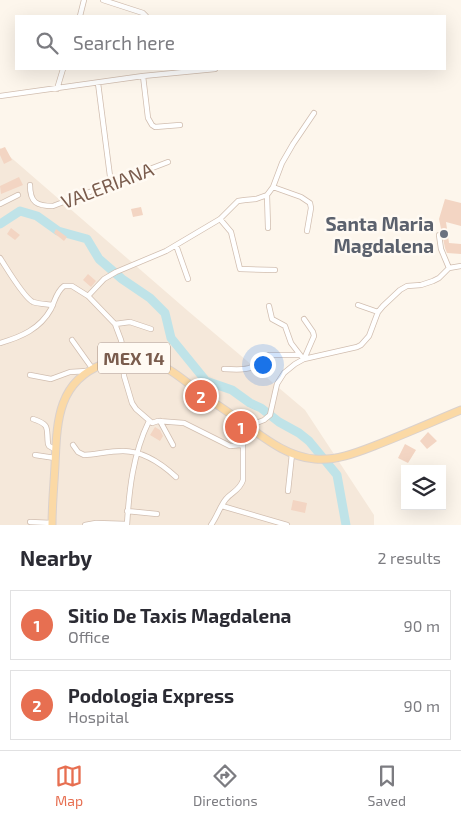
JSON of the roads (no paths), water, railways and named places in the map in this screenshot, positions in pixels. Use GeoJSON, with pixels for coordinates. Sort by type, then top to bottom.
{"type":"FeatureCollection","features":[{"type":"Feature","properties":{"kind":"main road","name":"MEX 14"},"geometry":{"type":"LineString","coordinates":[[52,524],[58,420],[64,400],[73,385],[89,370],[114,360],[141,358],[162,366],[181,377],[276,446],[292,454],[317,460],[349,455],[461,410]]}},
{"type":"Feature","properties":{"kind":"street"},"geometry":{"type":"LineString","coordinates":[[80,15],[84,0]]}},
{"type":"Feature","properties":{"kind":"street"},"geometry":{"type":"LineString","coordinates":[[103,0],[145,15]]}},
{"type":"Feature","properties":{"kind":"street"},"geometry":{"type":"LineString","coordinates":[[56,89],[63,70]]}},
{"type":"Feature","properties":{"kind":"street"},"geometry":{"type":"LineString","coordinates":[[153,70],[154,76]]}},
{"type":"Feature","properties":{"kind":"street"},"geometry":{"type":"LineString","coordinates":[[0,96],[143,76],[206,70]]}},
{"type":"Feature","properties":{"kind":"street"},"geometry":{"type":"LineString","coordinates":[[143,76],[148,118],[152,125],[155,127],[180,124]]}},
{"type":"Feature","properties":{"kind":"street"},"geometry":{"type":"LineString","coordinates":[[98,83],[111,184]]}},
{"type":"Feature","properties":{"kind":"street"},"geometry":{"type":"LineString","coordinates":[[88,296],[104,280],[116,272],[158,255],[176,245],[220,219],[238,202],[267,195],[273,188],[282,163],[314,113]]}},
{"type":"Feature","properties":{"kind":"street","name":"VALERIANA"},"geometry":{"type":"LineString","coordinates":[[30,185],[30,194],[34,202],[42,206],[53,206],[168,162]]}},
{"type":"Feature","properties":{"kind":"street"},"geometry":{"type":"LineString","coordinates":[[273,188],[301,197],[310,203],[311,208],[307,231]]}},
{"type":"Feature","properties":{"kind":"street"},"geometry":{"type":"LineString","coordinates":[[0,204],[18,195]]}},
{"type":"Feature","properties":{"kind":"street"},"geometry":{"type":"LineString","coordinates":[[267,195],[268,228]]}},
{"type":"Feature","properties":{"kind":"street"},"geometry":{"type":"LineString","coordinates":[[220,219],[231,232],[240,269],[275,270]]}},
{"type":"Feature","properties":{"kind":"street"},"geometry":{"type":"LineString","coordinates":[[439,235],[449,268]]}},
{"type":"Feature","properties":{"kind":"street"},"geometry":{"type":"LineString","coordinates":[[176,245],[188,279]]}},
{"type":"Feature","properties":{"kind":"street"},"geometry":{"type":"LineString","coordinates":[[0,258],[29,300],[53,305]]}},
{"type":"Feature","properties":{"kind":"street"},"geometry":{"type":"LineString","coordinates":[[224,369],[246,369],[269,355],[302,357],[358,347],[369,336],[378,312],[400,290],[407,286],[421,285],[433,281],[449,268],[461,266]]}},
{"type":"Feature","properties":{"kind":"street"},"geometry":{"type":"LineString","coordinates":[[0,343],[17,338],[33,329],[43,321],[53,305],[58,291],[64,286],[72,286],[88,296],[115,324],[121,340],[124,376],[132,403],[152,423]]}},
{"type":"Feature","properties":{"kind":"street"},"geometry":{"type":"LineString","coordinates":[[358,305],[378,312]]}},
{"type":"Feature","properties":{"kind":"street"},"geometry":{"type":"LineString","coordinates":[[269,306],[272,319],[285,326],[291,343],[302,357]]}},
{"type":"Feature","properties":{"kind":"street"},"geometry":{"type":"LineString","coordinates":[[85,525],[96,523],[127,524],[136,452],[149,422],[184,423],[230,446],[241,446],[252,424],[264,420],[270,415],[277,384],[284,373],[302,357],[314,336],[304,319]]}},
{"type":"Feature","properties":{"kind":"street"},"geometry":{"type":"LineString","coordinates":[[115,324],[130,322],[151,329]]}},
{"type":"Feature","properties":{"kind":"street"},"geometry":{"type":"LineString","coordinates":[[30,375],[51,380],[70,372],[89,370],[72,340]]}},
{"type":"Feature","properties":{"kind":"street"},"geometry":{"type":"LineString","coordinates":[[33,419],[43,422],[47,428],[48,444],[55,454]]}},
{"type":"Feature","properties":{"kind":"street"},"geometry":{"type":"LineString","coordinates":[[160,422],[173,445]]}},
{"type":"Feature","properties":{"kind":"street"},"geometry":{"type":"LineString","coordinates":[[211,525],[224,500],[242,485],[243,441]]}},
{"type":"Feature","properties":{"kind":"street"},"geometry":{"type":"LineString","coordinates":[[73,445],[78,452],[84,455],[124,451],[136,452],[163,466],[176,477]]}},
{"type":"Feature","properties":{"kind":"street"},"geometry":{"type":"LineString","coordinates":[[35,455],[55,454]]}},
{"type":"Feature","properties":{"kind":"street"},"geometry":{"type":"LineString","coordinates":[[288,491],[292,454]]}},
{"type":"Feature","properties":{"kind":"street"},"geometry":{"type":"LineString","coordinates":[[222,506],[287,525]]}},
{"type":"Feature","properties":{"kind":"street"},"geometry":{"type":"LineString","coordinates":[[128,511],[156,514]]}},
{"type":"Feature","properties":{"kind":"street"},"geometry":{"type":"LineString","coordinates":[[30,522],[52,524]]}},
{"type":"Feature","properties":{"kind":"waterway"},"geometry":{"type":"LineString","coordinates":[[0,224],[20,211],[37,216],[58,231],[87,239],[99,259],[122,279],[150,298],[165,313],[171,338],[206,381],[232,390],[309,441],[337,475],[346,525]]}},
{"type":"Feature","properties":{"kind":"place","name":"Santa Maria Magdalena"},"geometry":{"type":"Point","coordinates":[444,234]}},
{"type":"Feature","properties":{"kind":"place","name":"Podologia Express"},"geometry":{"type":"Point","coordinates":[201,396]}},
{"type":"Feature","properties":{"kind":"place","name":"Sitio De Taxis Magdalena"},"geometry":{"type":"Point","coordinates":[241,427]}}]}
